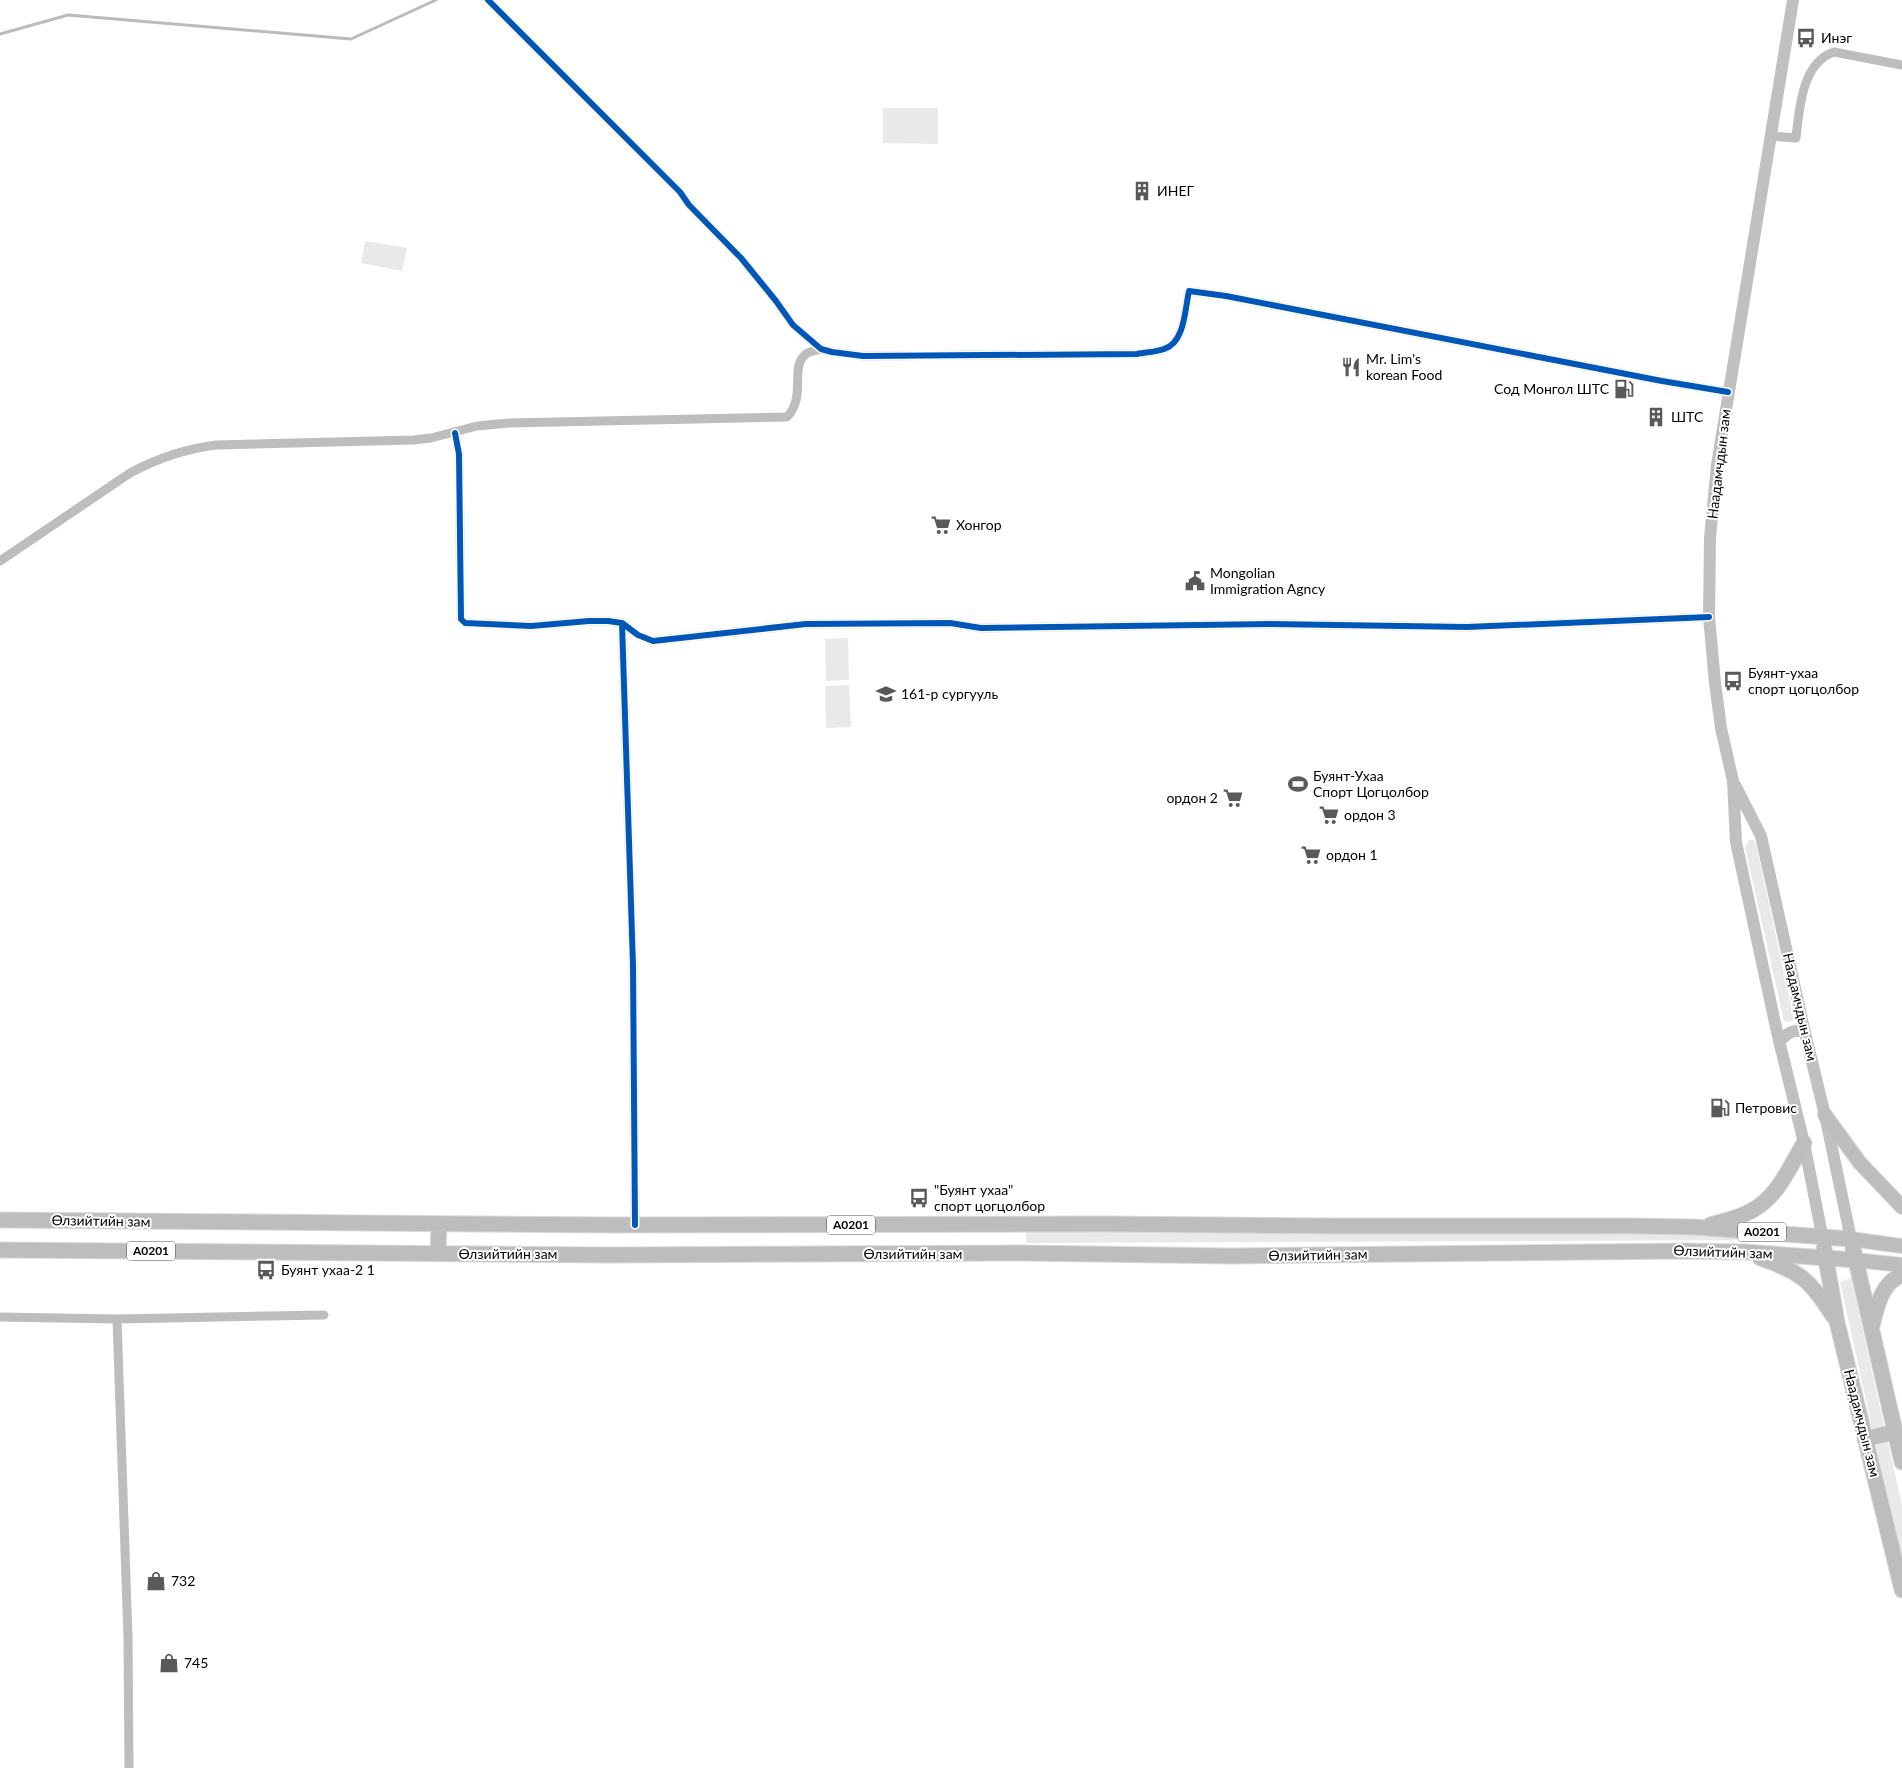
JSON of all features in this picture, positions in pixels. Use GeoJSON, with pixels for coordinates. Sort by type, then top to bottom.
{"type":"FeatureCollection","features":[{"type":"Feature","properties":{"kind":"highway"},"geometry":{"type":"LineString","coordinates":[[1701,1228],[1750,1212],[1767,1200],[1782,1182],[1804,1143]]}},
{"type":"Feature","properties":{"kind":"highway","name":"Өлзийтийн зам"},"geometry":{"type":"LineString","coordinates":[[0,1220],[635,1225],[1631,1226],[1822,1235],[1851,1239]]}},
{"type":"Feature","properties":{"kind":"highway"},"geometry":{"type":"LineString","coordinates":[[438,1254],[439,1224]]}},
{"type":"Feature","properties":{"kind":"highway","name":"Наадамчдын зам"},"geometry":{"type":"LineString","coordinates":[[1822,1235],[1836,1322],[1902,1590]]}},
{"type":"Feature","properties":{"kind":"highway"},"geometry":{"type":"LineString","coordinates":[[1851,1239],[1902,1462]]}},
{"type":"Feature","properties":{"kind":"highway","name":"Өлзийтийн зам"},"geometry":{"type":"LineString","coordinates":[[0,1250],[438,1254],[1021,1253],[1232,1256],[1633,1251],[1744,1252],[1825,1256],[1855,1260]]}},
{"type":"Feature","properties":{"kind":"highway"},"geometry":{"type":"LineString","coordinates":[[1744,1252],[1787,1267],[1803,1277],[1818,1293],[1836,1322]]}},
{"type":"Feature","properties":{"kind":"highway"},"geometry":{"type":"LineString","coordinates":[[1871,1330],[1879,1299],[1887,1286],[1902,1275]]}},
{"type":"Feature","properties":{"kind":"highway"},"geometry":{"type":"LineString","coordinates":[[1865,1439],[1895,1432]]}},
{"type":"Feature","properties":{"kind":"main road","name":"Наадамчдын зам"},"geometry":{"type":"LineString","coordinates":[[1793,0],[1717,465],[1710,538],[1709,616],[1721,728],[1733,781],[1736,842],[1779,1042],[1804,1143],[1822,1235]]}},
{"type":"Feature","properties":{"kind":"main road","name":"Наадамчдын зам"},"geometry":{"type":"LineString","coordinates":[[1733,781],[1761,836],[1825,1115],[1851,1239]]}},
{"type":"Feature","properties":{"kind":"main road"},"geometry":{"type":"LineString","coordinates":[[1775,1023],[1782,1026],[1790,1025],[1802,1018]]}},
{"type":"Feature","properties":{"kind":"main road"},"geometry":{"type":"LineString","coordinates":[[1779,1042],[1792,1031],[1799,1030],[1805,1033]]}},
{"type":"Feature","properties":{"kind":"main road"},"geometry":{"type":"LineString","coordinates":[[1825,1115],[1860,1163],[1902,1207]]}},
{"type":"Feature","properties":{"kind":"main road"},"geometry":{"type":"LineString","coordinates":[[1851,1239],[1902,1246]]}},
{"type":"Feature","properties":{"kind":"main road"},"geometry":{"type":"LineString","coordinates":[[1855,1260],[1902,1265]]}},
{"type":"Feature","properties":{"kind":"street"},"geometry":{"type":"LineString","coordinates":[[488,0],[680,192],[689,205],[741,258],[793,325],[821,348],[832,352],[863,356],[1146,352],[1165,349],[1176,342],[1188,290],[1728,392]]}},
{"type":"Feature","properties":{"kind":"street"},"geometry":{"type":"LineString","coordinates":[[1770,136],[1796,138],[1800,102],[1813,67],[1826,54],[1834,52],[1902,65]]}},
{"type":"Feature","properties":{"kind":"street"},"geometry":{"type":"LineString","coordinates":[[0,561],[130,473],[152,461],[173,453],[216,445],[413,440],[454,433],[477,426],[509,423],[787,417],[794,410],[798,398],[798,368],[806,354],[821,348]]}},
{"type":"Feature","properties":{"kind":"street"},"geometry":{"type":"LineString","coordinates":[[454,433],[459,454],[461,619],[465,623],[531,626],[589,621],[622,623],[638,635],[653,641],[806,624],[950,623],[981,628],[1271,624],[1468,627],[1709,616]]}},
{"type":"Feature","properties":{"kind":"street"},"geometry":{"type":"LineString","coordinates":[[622,623],[633,966],[635,1225]]}},
{"type":"Feature","properties":{"kind":"street"},"geometry":{"type":"LineString","coordinates":[[0,1317],[118,1320],[324,1315]]}},
{"type":"Feature","properties":{"kind":"street"},"geometry":{"type":"LineString","coordinates":[[118,1320],[128,1630],[129,1768]]}},
{"type":"Feature","properties":{"kind":"shaded area"},"geometry":{"type":"Polygon","coordinates":[[[883,108],[938,108],[938,144],[883,143],[883,108]]]}},
{"type":"Feature","properties":{"kind":"shaded area"},"geometry":{"type":"Polygon","coordinates":[[[365,241],[407,248],[402,271],[361,263],[365,241]]]}},
{"type":"Feature","properties":{"kind":"shaded area"},"geometry":{"type":"Polygon","coordinates":[[[848,638],[849,680],[826,681],[825,639],[848,638]]]}},
{"type":"Feature","properties":{"kind":"shaded area"},"geometry":{"type":"Polygon","coordinates":[[[849,685],[851,727],[826,728],[825,686],[849,685]]]}},
{"type":"Feature","properties":{"kind":"shaded area"},"geometry":{"type":"Polygon","coordinates":[[[1749,840],[1754,840],[1756,844],[1794,1019],[1790,1022],[1784,1021],[1745,848],[1749,840]]]}},
{"type":"Feature","properties":{"kind":"shaded area"},"geometry":{"type":"Polygon","coordinates":[[[1026,1231],[1730,1235],[1766,1240],[1026,1243],[1026,1231]]]}},
{"type":"Feature","properties":{"kind":"shaded area"},"geometry":{"type":"Polygon","coordinates":[[[1851,1278],[1885,1430],[1873,1432],[1840,1282],[1851,1278]]]}},
{"type":"Feature","properties":{"kind":"shaded area"},"geometry":{"type":"Polygon","coordinates":[[[1880,1443],[1888,1443],[1902,1505],[1902,1558],[1876,1447],[1880,1443]]]}},
{"type":"Feature","properties":{"kind":"waterway"},"geometry":{"type":"LineString","coordinates":[[0,34],[68,15],[351,39],[436,0]]}},
{"type":"Feature","properties":{"kind":"cycle path"},"geometry":{"type":"LineString","coordinates":[[488,0],[680,192],[689,205],[741,258],[793,325],[821,349],[863,356],[1137,354],[1164,349],[1176,340],[1183,324],[1189,291],[1226,296],[1662,381],[1728,392]]}},
{"type":"Feature","properties":{"kind":"cycle path"},"geometry":{"type":"LineString","coordinates":[[455,433],[459,454],[461,619],[465,623],[531,626],[608,621],[622,623],[638,635],[653,641],[806,624],[950,623],[981,628],[1271,624],[1467,627],[1709,617]]}},
{"type":"Feature","properties":{"kind":"cycle path"},"geometry":{"type":"LineString","coordinates":[[622,623],[633,966],[635,1225]]}},
{"type":"Feature","properties":{"kind":"place","name":"Инэг"},"geometry":{"type":"Point","coordinates":[1806,38]}},
{"type":"Feature","properties":{"kind":"place","name":"ИНЕГ"},"geometry":{"type":"Point","coordinates":[1142,191]}},
{"type":"Feature","properties":{"kind":"place","name":"Mr. Lim's korean Food"},"geometry":{"type":"Point","coordinates":[1351,367]}},
{"type":"Feature","properties":{"kind":"place","name":"Сод Монгол ШТС"},"geometry":{"type":"Point","coordinates":[1624,389]}},
{"type":"Feature","properties":{"kind":"place","name":"ШТС"},"geometry":{"type":"Point","coordinates":[1656,417]}},
{"type":"Feature","properties":{"kind":"place","name":"Хонгор"},"geometry":{"type":"Point","coordinates":[941,525]}},
{"type":"Feature","properties":{"kind":"place","name":"Mongolian Immigration Agncy"},"geometry":{"type":"Point","coordinates":[1195,581]}},
{"type":"Feature","properties":{"kind":"place","name":"Буянт-ухаа спорт цогцолбор"},"geometry":{"type":"Point","coordinates":[1733,681]}},
{"type":"Feature","properties":{"kind":"place","name":"161-р сургууль"},"geometry":{"type":"Point","coordinates":[886,694]}},
{"type":"Feature","properties":{"kind":"place","name":"Буянт-Ухаа Спорт Цогцолбор"},"geometry":{"type":"Point","coordinates":[1298,784]}},
{"type":"Feature","properties":{"kind":"place","name":"ордон 2"},"geometry":{"type":"Point","coordinates":[1233,798]}},
{"type":"Feature","properties":{"kind":"place","name":"ордон 3"},"geometry":{"type":"Point","coordinates":[1329,815]}},
{"type":"Feature","properties":{"kind":"place","name":"ордон 1"},"geometry":{"type":"Point","coordinates":[1311,855]}},
{"type":"Feature","properties":{"kind":"place","name":"Петровис"},"geometry":{"type":"Point","coordinates":[1720,1108]}},
{"type":"Feature","properties":{"kind":"place","name":"\"Буянт ухаа\" спорт цогцолбор"},"geometry":{"type":"Point","coordinates":[919,1198]}},
{"type":"Feature","properties":{"kind":"place","name":"Буянт ухаа-2 1"},"geometry":{"type":"Point","coordinates":[266,1270]}},
{"type":"Feature","properties":{"kind":"place","name":"732"},"geometry":{"type":"Point","coordinates":[156,1581]}},
{"type":"Feature","properties":{"kind":"place","name":"745"},"geometry":{"type":"Point","coordinates":[169,1663]}}]}
